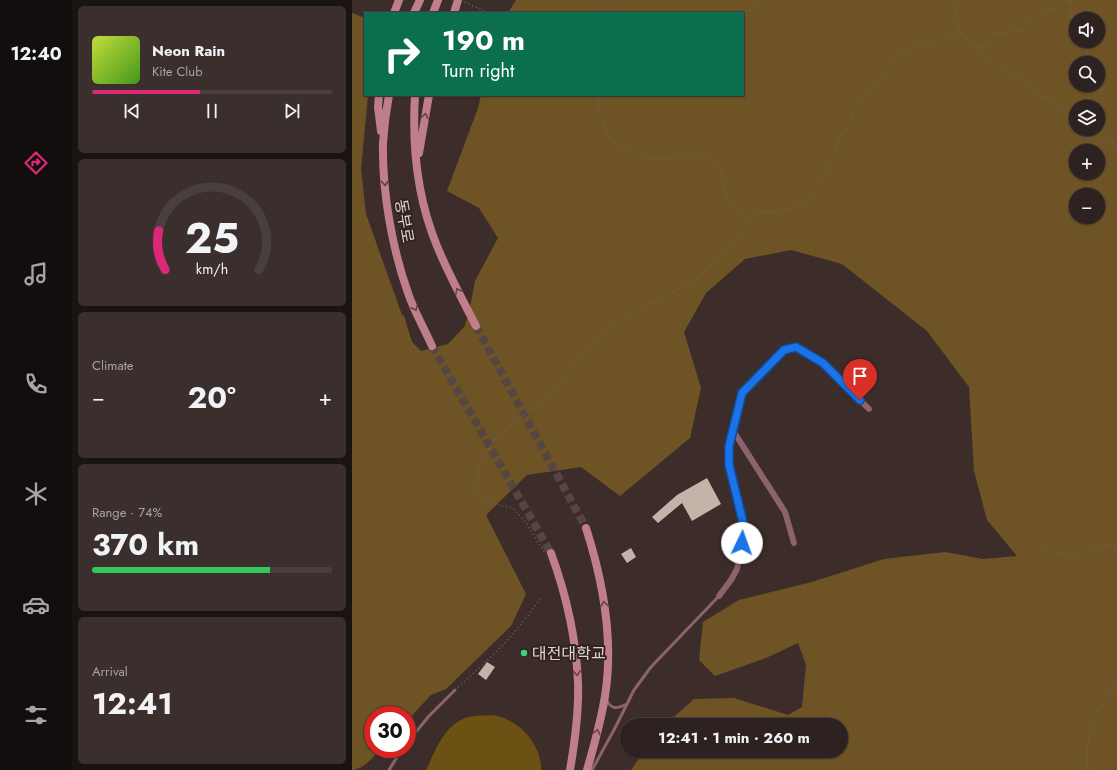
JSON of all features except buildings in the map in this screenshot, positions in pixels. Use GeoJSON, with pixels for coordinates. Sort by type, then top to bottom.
{"type":"FeatureCollection","features":[{"type":"Feature","properties":{"kind":"main road"},"geometry":{"type":"LineString","coordinates":[[394,12],[399,0]]}},
{"type":"Feature","properties":{"kind":"main road"},"geometry":{"type":"LineString","coordinates":[[414,12],[420,0]]}},
{"type":"Feature","properties":{"kind":"main road"},"geometry":{"type":"LineString","coordinates":[[433,12],[438,0]]}},
{"type":"Feature","properties":{"kind":"main road"},"geometry":{"type":"LineString","coordinates":[[455,12],[462,1]]}},
{"type":"Feature","properties":{"kind":"main road"},"geometry":{"type":"LineString","coordinates":[[379,96],[378,107],[383,144]]}},
{"type":"Feature","properties":{"kind":"main road","name":"동부로"},"geometry":{"type":"LineString","coordinates":[[389,96],[383,144],[385,186],[390,224],[408,294],[432,346]]}},
{"type":"Feature","properties":{"kind":"main road","name":"동부로"},"geometry":{"type":"LineString","coordinates":[[415,96],[413,125],[416,166],[424,206],[436,244],[476,326]]}},
{"type":"Feature","properties":{"kind":"main road"},"geometry":{"type":"LineString","coordinates":[[416,166],[430,96]]}},
{"type":"Feature","properties":{"kind":"main road"},"geometry":{"type":"LineString","coordinates":[[586,528],[594,554],[608,628],[608,666],[605,696],[587,770]]}},
{"type":"Feature","properties":{"kind":"main road"},"geometry":{"type":"LineString","coordinates":[[548,554],[560,577],[571,621],[578,682],[576,736],[570,770]]}},
{"type":"Feature","properties":{"kind":"street"},"geometry":{"type":"LineString","coordinates":[[719,596],[737,569],[745,530],[729,465],[729,446],[732,429],[742,393],[784,350],[796,347],[823,363],[869,409]]}},
{"type":"Feature","properties":{"kind":"street"},"geometry":{"type":"LineString","coordinates":[[732,429],[785,512],[794,543]]}},
{"type":"Feature","properties":{"kind":"lane"},"geometry":{"type":"LineString","coordinates":[[592,770],[634,690],[651,667],[719,596]]}},
{"type":"Feature","properties":{"kind":"lane"},"geometry":{"type":"LineString","coordinates":[[416,731],[428,716],[455,690]]}},
{"type":"Feature","properties":{"kind":"lane"},"geometry":{"type":"LineString","coordinates":[[605,696],[608,704],[613,708],[618,709],[627,704]]}},
{"type":"Feature","properties":{"kind":"lane"},"geometry":{"type":"LineString","coordinates":[[389,770],[396,758]]}},
{"type":"Feature","properties":{"kind":"path"},"geometry":{"type":"LineString","coordinates":[[606,12],[609,0]]}},
{"type":"Feature","properties":{"kind":"path"},"geometry":{"type":"LineString","coordinates":[[744,12],[745,11],[750,11],[761,0]]}},
{"type":"Feature","properties":{"kind":"path"},"geometry":{"type":"LineString","coordinates":[[949,0],[954,6],[959,29],[962,34],[1005,71],[1022,79],[1031,91],[1039,97],[1049,99],[1068,116],[1073,123],[1075,132],[1079,137],[1103,139],[1115,143]]}},
{"type":"Feature","properties":{"kind":"path"},"geometry":{"type":"LineString","coordinates":[[979,49],[991,40],[994,32],[1003,34],[1010,28],[1020,32],[1024,31],[1034,16],[1041,10],[1055,10],[1064,6],[1070,0]]}},
{"type":"Feature","properties":{"kind":"path"},"geometry":{"type":"LineString","coordinates":[[1070,0],[1071,12]]}},
{"type":"Feature","properties":{"kind":"path"},"geometry":{"type":"LineString","coordinates":[[462,1],[486,12]]}},
{"type":"Feature","properties":{"kind":"path"},"geometry":{"type":"LineString","coordinates":[[548,554],[514,508],[501,506],[485,500],[477,490],[479,464],[496,438],[544,399],[604,330],[701,276],[731,247],[748,220],[755,212],[781,213],[802,202],[815,189],[840,138],[876,81],[902,54],[929,43],[962,34]]}},
{"type":"Feature","properties":{"kind":"path"},"geometry":{"type":"LineString","coordinates":[[1102,92],[1104,132],[1117,146]]}},
{"type":"Feature","properties":{"kind":"path"},"geometry":{"type":"LineString","coordinates":[[598,96],[599,114],[609,137],[624,148],[657,160],[710,155],[719,164],[729,205],[748,220]]}},
{"type":"Feature","properties":{"kind":"path"},"geometry":{"type":"LineString","coordinates":[[1044,545],[1050,551],[1070,556],[1108,544],[1117,549]]}},
{"type":"Feature","properties":{"kind":"path"},"geometry":{"type":"LineString","coordinates":[[455,690],[514,633],[530,614],[542,596]]}},
{"type":"Feature","properties":{"kind":"path"},"geometry":{"type":"LineString","coordinates":[[1088,770],[1086,762],[1089,733],[1099,710],[1111,689],[1117,683]]}},
{"type":"Feature","properties":{"kind":"shaded area"},"geometry":{"type":"Polygon","coordinates":[[[516,0],[1117,0],[1117,770],[631,770],[639,758],[848,758],[848,718],[673,718],[694,699],[734,698],[788,715],[802,707],[806,665],[798,643],[766,658],[715,676],[699,660],[703,622],[739,600],[812,582],[884,559],[945,552],[983,559],[1017,556],[987,520],[974,471],[969,387],[927,331],[842,264],[791,250],[745,259],[706,293],[684,332],[701,388],[690,438],[620,496],[581,467],[527,475],[486,515],[526,594],[511,626],[446,689],[431,695],[416,711],[416,706],[364,706],[364,758],[372,758],[364,765],[352,770],[352,13],[364,18],[364,96],[368,96],[361,169],[366,214],[402,315],[404,316],[412,342],[421,351],[448,344],[465,326],[475,281],[498,238],[479,208],[447,191],[478,108],[481,96],[744,96],[744,12],[509,12],[516,0]]]}},
{"type":"Feature","properties":{"kind":"shaded area"},"geometry":{"type":"Polygon","coordinates":[[[493,715],[504,718],[515,724],[527,734],[532,740],[539,755],[541,770],[426,770],[441,740],[457,722],[468,717],[493,715]]]}},
{"type":"Feature","properties":{"kind":"tunnel"},"geometry":{"type":"LineString","coordinates":[[476,326],[586,528]]}},
{"type":"Feature","properties":{"kind":"tunnel"},"geometry":{"type":"LineString","coordinates":[[432,346],[551,553]]}},
{"type":"Feature","properties":{"kind":"place","name":"대전대학교"},"geometry":{"type":"Point","coordinates":[524,653]}},
{"type":"Feature","properties":{"kind":"route"},"geometry":{"type":"LineString","coordinates":[[742,543],[745,530],[729,465],[729,446],[732,429],[742,393],[784,350],[796,347],[807,352],[823,363],[860,400]]}}]}
